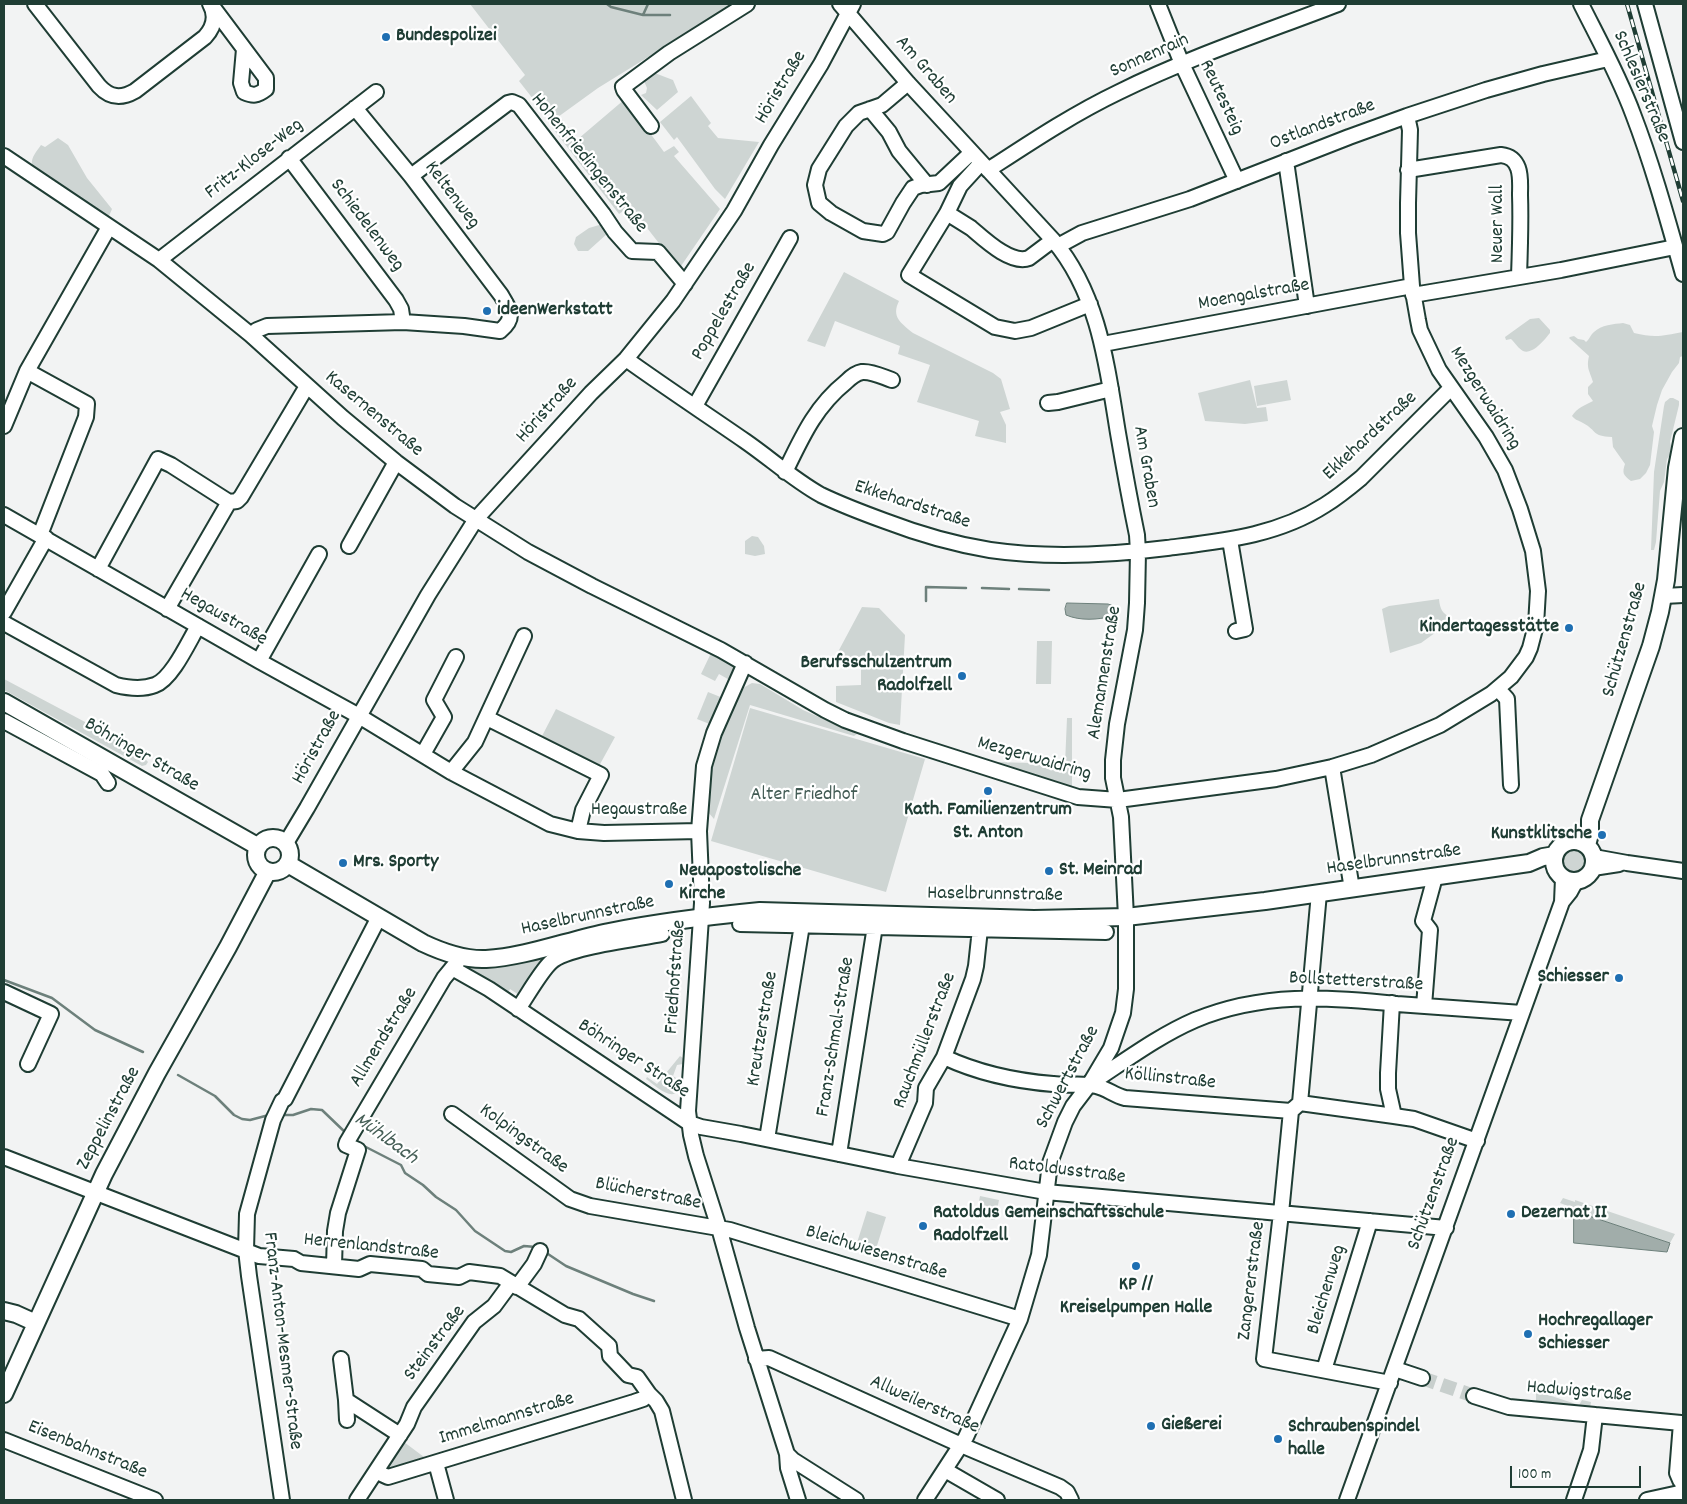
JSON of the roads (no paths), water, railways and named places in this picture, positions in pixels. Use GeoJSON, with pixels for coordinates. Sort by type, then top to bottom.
{"type":"FeatureCollection","features":[{"type":"Feature","properties":{"kind":"main road","name":"Schützenstraße"},"geometry":{"type":"LineString","coordinates":[[1588,853],[1590,820],[1651,646],[1664,596],[1675,490],[1683,437]]}},
{"type":"Feature","properties":{"kind":"main road","name":"Böhringer Straße"},"geometry":{"type":"LineString","coordinates":[[4,702],[257,846]]}},
{"type":"Feature","properties":{"kind":"main road"},"geometry":{"type":"LineString","coordinates":[[276,838],[286,843],[290,853],[288,864],[279,871],[268,871],[259,866],[256,852],[257,846],[265,839],[276,838]]}},
{"type":"Feature","properties":{"kind":"main road"},"geometry":{"type":"LineString","coordinates":[[1565,843],[1588,853],[1588,876],[1562,870],[1557,850],[1565,843]]}},
{"type":"Feature","properties":{"kind":"main road","name":"Haselbrunnstraße"},"geometry":{"type":"LineString","coordinates":[[456,962],[512,955],[608,932],[702,917],[760,911],[1034,919],[1126,917],[1318,894],[1529,863],[1562,870]]}},
{"type":"Feature","properties":{"kind":"main road","name":"Böhringer Straße"},"geometry":{"type":"LineString","coordinates":[[288,864],[456,962]]}},
{"type":"Feature","properties":{"kind":"main road","name":"Zeppelinstraße"},"geometry":{"type":"LineString","coordinates":[[4,1394],[95,1193],[127,1129],[233,939],[268,871]]}},
{"type":"Feature","properties":{"kind":"main road"},"geometry":{"type":"LineString","coordinates":[[4,1311],[36,1323]]}},
{"type":"Feature","properties":{"kind":"street"},"geometry":{"type":"LineString","coordinates":[[35,4],[99,86],[109,96],[115,97],[127,96],[135,91],[205,38],[214,22],[211,5]]}},
{"type":"Feature","properties":{"kind":"street"},"geometry":{"type":"LineString","coordinates":[[651,126],[623,87],[669,54],[747,4]]}},
{"type":"Feature","properties":{"kind":"street","name":"Reutesteig"},"geometry":{"type":"LineString","coordinates":[[1158,4],[1182,64],[1237,181]]}},
{"type":"Feature","properties":{"kind":"street","name":"Sonnenrain"},"geometry":{"type":"LineString","coordinates":[[985,167],[1082,111],[1125,89],[1182,64],[1338,4]]}},
{"type":"Feature","properties":{"kind":"street","name":"Schlesierstraße"},"geometry":{"type":"LineString","coordinates":[[1581,4],[1633,112],[1651,165],[1683,274]]}},
{"type":"Feature","properties":{"kind":"street"},"geometry":{"type":"LineString","coordinates":[[1645,4],[1683,142]]}},
{"type":"Feature","properties":{"kind":"street"},"geometry":{"type":"LineString","coordinates":[[211,5],[244,49]]}},
{"type":"Feature","properties":{"kind":"street","name":"Am Graben"},"geometry":{"type":"LineString","coordinates":[[847,7],[908,83],[1055,243],[1072,268],[1090,304],[1103,344],[1137,535],[1138,552]]}},
{"type":"Feature","properties":{"kind":"street","name":"Höristraße"},"geometry":{"type":"LineString","coordinates":[[286,843],[428,595],[476,519],[586,399],[626,359],[685,284],[734,211],[771,145],[821,64],[847,7]]}},
{"type":"Feature","properties":{"kind":"street","name":"Ostlandstraße"},"geometry":{"type":"LineString","coordinates":[[1055,243],[1190,199],[1406,116],[1495,87],[1608,58]]}},
{"type":"Feature","properties":{"kind":"street"},"geometry":{"type":"LineString","coordinates":[[908,83],[882,105],[859,113],[846,126],[818,169],[815,184],[819,203],[831,213],[856,228],[870,233],[883,234],[887,232],[913,188],[939,183],[971,153]]}},
{"type":"Feature","properties":{"kind":"street","name":"Fritz-Klose-Weg"},"geometry":{"type":"LineString","coordinates":[[158,260],[376,92]]}},
{"type":"Feature","properties":{"kind":"street","name":"Hohenfriedingenstraße"},"geometry":{"type":"LineString","coordinates":[[411,176],[508,103],[515,103],[519,105],[615,232],[632,251],[658,252],[685,284]]}},
{"type":"Feature","properties":{"kind":"street","name":"Keltenweg"},"geometry":{"type":"LineString","coordinates":[[355,108],[411,176],[501,295],[510,311],[510,317],[506,326],[500,331],[464,326],[403,322]]}},
{"type":"Feature","properties":{"kind":"street"},"geometry":{"type":"LineString","coordinates":[[870,109],[889,132],[899,151],[927,184]]}},
{"type":"Feature","properties":{"kind":"street","name":"Mezgerwaidring"},"geometry":{"type":"LineString","coordinates":[[745,663],[825,710],[865,728],[1078,797],[1118,800],[1276,780],[1332,767],[1372,755],[1421,734],[1460,714],[1498,689],[1511,677],[1526,657],[1534,637],[1538,600],[1535,562],[1520,509],[1505,470],[1486,437],[1439,370],[1420,330],[1413,290],[1408,232],[1410,130],[1406,116]]}},
{"type":"Feature","properties":{"kind":"street","name":"Neuer Wall"},"geometry":{"type":"LineString","coordinates":[[1408,170],[1501,155],[1508,156],[1513,160],[1518,167],[1520,177],[1519,276]]}},
{"type":"Feature","properties":{"kind":"street","name":"Kasernenstraße"},"geometry":{"type":"LineString","coordinates":[[4,156],[158,260],[251,335],[396,462],[476,519],[557,568],[745,663]]}},
{"type":"Feature","properties":{"kind":"street","name":"Schiedelenweg"},"geometry":{"type":"LineString","coordinates":[[289,158],[396,300],[402,309],[403,322]]}},
{"type":"Feature","properties":{"kind":"street"},"geometry":{"type":"LineString","coordinates":[[1286,161],[1307,306]]}},
{"type":"Feature","properties":{"kind":"street"},"geometry":{"type":"LineString","coordinates":[[985,167],[960,186],[947,214],[909,275],[989,325],[1009,331],[1031,328],[1090,304]]}},
{"type":"Feature","properties":{"kind":"street"},"geometry":{"type":"LineString","coordinates":[[947,214],[970,228],[987,243],[1017,259],[1025,260],[1055,243]]}},
{"type":"Feature","properties":{"kind":"street"},"geometry":{"type":"LineString","coordinates":[[4,426],[27,371],[109,227]]}},
{"type":"Feature","properties":{"kind":"street","name":"Poppelestraße"},"geometry":{"type":"LineString","coordinates":[[695,406],[790,238]]}},
{"type":"Feature","properties":{"kind":"street","name":"Neuer Wall"},"geometry":{"type":"LineString","coordinates":[[1413,290],[1519,276],[1675,247]]}},
{"type":"Feature","properties":{"kind":"street","name":"Moengalstraße"},"geometry":{"type":"LineString","coordinates":[[1103,344],[1307,306],[1413,290]]}},
{"type":"Feature","properties":{"kind":"street"},"geometry":{"type":"LineString","coordinates":[[251,335],[267,326],[403,322]]}},
{"type":"Feature","properties":{"kind":"street","name":"Ekkehardstraße"},"geometry":{"type":"LineString","coordinates":[[626,359],[695,406],[785,472],[820,494],[848,508],[939,539],[990,550],[1012,552],[1105,554],[1138,552],[1262,534],[1298,520],[1324,506],[1360,478],[1451,388]]}},
{"type":"Feature","properties":{"kind":"street"},"geometry":{"type":"LineString","coordinates":[[4,612],[43,537],[86,417],[87,404],[27,371]]}},
{"type":"Feature","properties":{"kind":"street"},"geometry":{"type":"LineString","coordinates":[[785,472],[812,418],[820,406],[838,388],[859,372],[871,372],[892,380]]}},
{"type":"Feature","properties":{"kind":"street"},"geometry":{"type":"LineString","coordinates":[[98,569],[158,459],[171,465],[229,502],[237,501],[307,386]]}},
{"type":"Feature","properties":{"kind":"street"},"geometry":{"type":"LineString","coordinates":[[1048,403],[1111,389]]}},
{"type":"Feature","properties":{"kind":"street"},"geometry":{"type":"LineString","coordinates":[[349,546],[396,462]]}},
{"type":"Feature","properties":{"kind":"street"},"geometry":{"type":"LineString","coordinates":[[167,609],[229,502]]}},
{"type":"Feature","properties":{"kind":"street","name":"Hegaustraße"},"geometry":{"type":"LineString","coordinates":[[4,515],[359,716],[451,772],[550,824],[578,831],[604,833],[699,831]]}},
{"type":"Feature","properties":{"kind":"street"},"geometry":{"type":"LineString","coordinates":[[1230,540],[1245,629],[1236,631]]}},
{"type":"Feature","properties":{"kind":"street","name":"Alemannenstraße"},"geometry":{"type":"LineString","coordinates":[[1126,917],[1121,817],[1113,778],[1114,746],[1135,630],[1138,552]]}},
{"type":"Feature","properties":{"kind":"street"},"geometry":{"type":"LineString","coordinates":[[259,661],[319,554]]}},
{"type":"Feature","properties":{"kind":"street"},"geometry":{"type":"LineString","coordinates":[[1664,596],[1683,595]]}},
{"type":"Feature","properties":{"kind":"street"},"geometry":{"type":"LineString","coordinates":[[4,623],[116,685],[130,688],[156,685],[163,679],[179,660],[198,626]]}},
{"type":"Feature","properties":{"kind":"street"},"geometry":{"type":"LineString","coordinates":[[451,772],[475,742],[524,636]]}},
{"type":"Feature","properties":{"kind":"street"},"geometry":{"type":"LineString","coordinates":[[423,754],[444,717],[434,700],[456,656]]}},
{"type":"Feature","properties":{"kind":"street","name":"Friedhofstraße"},"geometry":{"type":"LineString","coordinates":[[689,1123],[689,1088],[702,917],[699,831],[704,766],[709,748],[745,663]]}},
{"type":"Feature","properties":{"kind":"street"},"geometry":{"type":"LineString","coordinates":[[1498,689],[1507,699],[1511,784]]}},
{"type":"Feature","properties":{"kind":"street","name":"Hegaustraße"},"geometry":{"type":"LineString","coordinates":[[486,718],[601,775],[583,810],[578,831]]}},
{"type":"Feature","properties":{"kind":"street","name":"Böhringer Straße"},"geometry":{"type":"LineString","coordinates":[[4,721],[102,774],[108,783]]}},
{"type":"Feature","properties":{"kind":"street"},"geometry":{"type":"LineString","coordinates":[[1332,767],[1352,889]]}},
{"type":"Feature","properties":{"kind":"street"},"geometry":{"type":"LineString","coordinates":[[1588,853],[1627,863],[1683,871]]}},
{"type":"Feature","properties":{"kind":"street","name":"Schützenstraße"},"geometry":{"type":"LineString","coordinates":[[1347,1500],[1562,902],[1562,870]]}},
{"type":"Feature","properties":{"kind":"street"},"geometry":{"type":"LineString","coordinates":[[1424,1006],[1430,930],[1423,921],[1435,877]]}},
{"type":"Feature","properties":{"kind":"street","name":"Zangererstraße"},"geometry":{"type":"LineString","coordinates":[[1318,894],[1310,997],[1264,1359],[1390,1382]]}},
{"type":"Feature","properties":{"kind":"street","name":"Franz-Anton-Mesmer-Straße"},"geometry":{"type":"LineString","coordinates":[[282,1500],[249,1276],[246,1250],[247,1214],[273,1120],[379,917]]}},
{"type":"Feature","properties":{"kind":"street","name":"Schwertstraße"},"geometry":{"type":"LineString","coordinates":[[925,1500],[961,1445],[1020,1319],[1039,1255],[1050,1163],[1058,1138],[1073,1106],[1111,1048],[1123,1013],[1126,989],[1126,917]]}},
{"type":"Feature","properties":{"kind":"street","name":"Haselbrunnstraße"},"geometry":{"type":"LineString","coordinates":[[740,924],[1106,932]]}},
{"type":"Feature","properties":{"kind":"street","name":"Kreutzerstraße"},"geometry":{"type":"LineString","coordinates":[[767,1139],[802,925]]}},
{"type":"Feature","properties":{"kind":"street","name":"Franz-Schmal-Straße"},"geometry":{"type":"LineString","coordinates":[[839,1154],[875,926]]}},
{"type":"Feature","properties":{"kind":"street","name":"Rauchmüllerstraße"},"geometry":{"type":"LineString","coordinates":[[898,1166],[925,1103],[926,1088],[944,1056],[976,966],[980,928]]}},
{"type":"Feature","properties":{"kind":"street","name":"Haselbrunnstraße"},"geometry":{"type":"LineString","coordinates":[[518,1009],[550,963],[559,956],[582,949],[662,934]]}},
{"type":"Feature","properties":{"kind":"street","name":"Böhringer Straße"},"geometry":{"type":"LineString","coordinates":[[456,962],[489,989],[689,1123],[696,1156],[719,1228],[756,1359],[787,1454],[788,1468],[798,1500]]}},
{"type":"Feature","properties":{"kind":"street","name":"Allmendstraße"},"geometry":{"type":"LineString","coordinates":[[334,1266],[335,1231],[338,1213],[358,1150],[346,1145],[444,978],[456,962]]}},
{"type":"Feature","properties":{"kind":"street"},"geometry":{"type":"LineString","coordinates":[[4,992],[51,1014],[28,1064]]}},
{"type":"Feature","properties":{"kind":"street","name":"Bollstetterstraße"},"geometry":{"type":"LineString","coordinates":[[1088,1085],[1156,1041],[1196,1020],[1216,1012],[1251,1003],[1285,998],[1310,997],[1522,1012]]}},
{"type":"Feature","properties":{"kind":"street"},"geometry":{"type":"LineString","coordinates":[[1392,1003],[1388,1081],[1394,1116]]}},
{"type":"Feature","properties":{"kind":"street","name":"Köllinstraße"},"geometry":{"type":"LineString","coordinates":[[944,1056],[998,1076],[1054,1084],[1102,1087],[1112,1094],[1125,1098],[1295,1107],[1394,1116],[1414,1119],[1476,1141]]}},
{"type":"Feature","properties":{"kind":"street","name":"Kolpingstraße"},"geometry":{"type":"LineString","coordinates":[[452,1114],[570,1199]]}},
{"type":"Feature","properties":{"kind":"street","name":"Ratoldusstraße"},"geometry":{"type":"LineString","coordinates":[[689,1123],[701,1128],[1046,1192],[1446,1228]]}},
{"type":"Feature","properties":{"kind":"street","name":"Herrenlandstraße"},"geometry":{"type":"LineString","coordinates":[[4,1157],[260,1256],[294,1259],[301,1263],[359,1269],[370,1264],[422,1269],[428,1274],[458,1277],[469,1272],[500,1276],[565,1315],[579,1319],[609,1346],[610,1356],[628,1374],[637,1378],[656,1401],[662,1411],[684,1500]]}},
{"type":"Feature","properties":{"kind":"street","name":"Blücherstraße"},"geometry":{"type":"LineString","coordinates":[[570,1199],[590,1206],[719,1228]]}},
{"type":"Feature","properties":{"kind":"street","name":"Bleichenweg"},"geometry":{"type":"LineString","coordinates":[[1324,1370],[1370,1221]]}},
{"type":"Feature","properties":{"kind":"street","name":"Bleichwiesenstraße"},"geometry":{"type":"LineString","coordinates":[[719,1228],[1020,1319]]}},
{"type":"Feature","properties":{"kind":"street","name":"Steinstraße"},"geometry":{"type":"LineString","coordinates":[[358,1500],[407,1424],[414,1407],[474,1322],[494,1306],[534,1264],[540,1251]]}},
{"type":"Feature","properties":{"kind":"street"},"geometry":{"type":"LineString","coordinates":[[341,1358],[347,1420]]}},
{"type":"Feature","properties":{"kind":"street","name":"Allweilerstraße"},"geometry":{"type":"LineString","coordinates":[[756,1359],[769,1358],[961,1445],[1060,1487],[1067,1492],[1071,1500]]}},
{"type":"Feature","properties":{"kind":"street"},"geometry":{"type":"LineString","coordinates":[[1395,1369],[1422,1378]]}},
{"type":"Feature","properties":{"kind":"street","name":"Immelmannstraße"},"geometry":{"type":"LineString","coordinates":[[377,1472],[388,1478],[634,1402],[643,1399],[649,1394]]}},
{"type":"Feature","properties":{"kind":"street","name":"Hadwigstraße"},"geometry":{"type":"LineString","coordinates":[[1474,1396],[1509,1406],[1681,1423],[1677,1473],[1683,1484]]}},
{"type":"Feature","properties":{"kind":"street"},"geometry":{"type":"LineString","coordinates":[[346,1400],[400,1435]]}},
{"type":"Feature","properties":{"kind":"street"},"geometry":{"type":"LineString","coordinates":[[1574,1500],[1591,1450],[1595,1415]]}},
{"type":"Feature","properties":{"kind":"street","name":"Eisenbahnstraße"},"geometry":{"type":"LineString","coordinates":[[4,1440],[154,1500]]}},
{"type":"Feature","properties":{"kind":"street"},"geometry":{"type":"LineString","coordinates":[[787,1454],[793,1460],[856,1500]]}},
{"type":"Feature","properties":{"kind":"street"},"geometry":{"type":"LineString","coordinates":[[436,1463],[446,1500]]}},
{"type":"Feature","properties":{"kind":"street"},"geometry":{"type":"LineString","coordinates":[[944,1470],[997,1500]]}},
{"type":"Feature","properties":{"kind":"street"},"geometry":{"type":"LineString","coordinates":[[1651,1500],[1679,1493],[1683,1489]]}},
{"type":"Feature","properties":{"kind":"waterway"},"geometry":{"type":"LineString","coordinates":[[607,4],[611,7],[643,15],[670,15]]}},
{"type":"Feature","properties":{"kind":"waterway"},"geometry":{"type":"LineString","coordinates":[[643,15],[648,4]]}},
{"type":"Feature","properties":{"kind":"waterway"},"geometry":{"type":"LineString","coordinates":[[926,601],[926,587],[966,588]]}},
{"type":"Feature","properties":{"kind":"waterway"},"geometry":{"type":"LineString","coordinates":[[982,588],[1009,589]]}},
{"type":"Feature","properties":{"kind":"waterway"},"geometry":{"type":"LineString","coordinates":[[1019,589],[1049,590]]}},
{"type":"Feature","properties":{"kind":"waterway","name":"Mühlbach"},"geometry":{"type":"LineString","coordinates":[[4,980],[52,998],[95,1030],[143,1052]]}},
{"type":"Feature","properties":{"kind":"waterway","name":"Mühlbach"},"geometry":{"type":"LineString","coordinates":[[178,1075],[215,1096],[234,1115],[242,1119],[250,1120],[269,1115]]}},
{"type":"Feature","properties":{"kind":"waterway","name":"Mühlbach"},"geometry":{"type":"LineString","coordinates":[[280,1115],[293,1115],[311,1109],[322,1110],[347,1134]]}},
{"type":"Feature","properties":{"kind":"waterway","name":"Mühlbach"},"geometry":{"type":"LineString","coordinates":[[353,1138],[362,1145],[401,1165],[405,1173],[456,1210],[475,1231],[505,1251],[511,1252],[524,1246],[536,1247]]}},
{"type":"Feature","properties":{"kind":"waterway","name":"Mühlbach"},"geometry":{"type":"LineString","coordinates":[[545,1252],[566,1266],[654,1301]]}},
{"type":"Feature","properties":{"kind":"tunnel"},"geometry":{"type":"LineString","coordinates":[[1422,1378],[1474,1396]]}},
{"type":"Feature","properties":{"kind":"railway"},"geometry":{"type":"LineString","coordinates":[[1627,4],[1683,201]]}},
{"type":"Feature","properties":{"kind":"place","name":"Bundespolizei"},"geometry":{"type":"Point","coordinates":[386,37]}},
{"type":"Feature","properties":{"kind":"place","name":"ideenWerkstatt"},"geometry":{"type":"Point","coordinates":[487,311]}},
{"type":"Feature","properties":{"kind":"place","name":"Kindertagesstätte"},"geometry":{"type":"Point","coordinates":[1569,628]}},
{"type":"Feature","properties":{"kind":"place","name":"Berufsschulzentrum Radolfzell"},"geometry":{"type":"Point","coordinates":[962,676]}},
{"type":"Feature","properties":{"kind":"place","name":"Kath. Familienzentrum St. Anton"},"geometry":{"type":"Point","coordinates":[988,791]}},
{"type":"Feature","properties":{"kind":"place","name":"Kunstklitsche"},"geometry":{"type":"Point","coordinates":[1602,835]}},
{"type":"Feature","properties":{"kind":"place","name":"Mrs. Sporty"},"geometry":{"type":"Point","coordinates":[343,863]}},
{"type":"Feature","properties":{"kind":"place","name":"St. Meinrad"},"geometry":{"type":"Point","coordinates":[1049,871]}},
{"type":"Feature","properties":{"kind":"place","name":"Neuapostolische Kirche"},"geometry":{"type":"Point","coordinates":[669,884]}},
{"type":"Feature","properties":{"kind":"place","name":"Schiesser"},"geometry":{"type":"Point","coordinates":[1619,978]}},
{"type":"Feature","properties":{"kind":"place","name":"Dezernat II"},"geometry":{"type":"Point","coordinates":[1511,1214]}},
{"type":"Feature","properties":{"kind":"place","name":"Ratoldus Gemeinschaftsschule Radolfzell"},"geometry":{"type":"Point","coordinates":[923,1226]}},
{"type":"Feature","properties":{"kind":"place","name":"KP // Kreiselpumpen Halle"},"geometry":{"type":"Point","coordinates":[1136,1266]}},
{"type":"Feature","properties":{"kind":"place","name":"Hochregallager Schiesser"},"geometry":{"type":"Point","coordinates":[1528,1334]}},
{"type":"Feature","properties":{"kind":"place","name":"Gießerei"},"geometry":{"type":"Point","coordinates":[1151,1426]}},
{"type":"Feature","properties":{"kind":"place","name":"Schraubenspindel halle"},"geometry":{"type":"Point","coordinates":[1278,1439]}},
{"type":"Feature","properties":{"kind":"park label","name":"Alter Friedhof"},"geometry":{"type":"Point","coordinates":[804,796]}}]}
